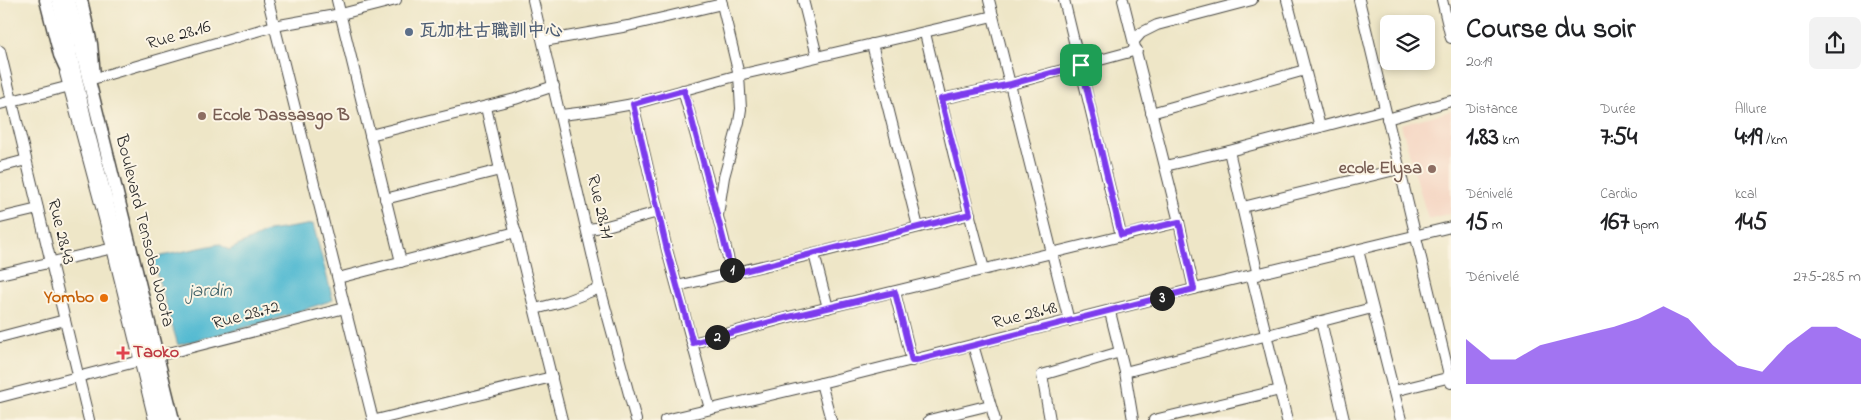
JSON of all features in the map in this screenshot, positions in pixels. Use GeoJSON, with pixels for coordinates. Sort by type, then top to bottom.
{"type":"FeatureCollection","features":[{"type":"Feature","properties":{"kind":"main road"},"geometry":{"type":"LineString","coordinates":[[46,0],[60,55],[81,83]]}},
{"type":"Feature","properties":{"kind":"main road"},"geometry":{"type":"LineString","coordinates":[[58,0],[94,129]]}},
{"type":"Feature","properties":{"kind":"main road"},"geometry":{"type":"LineString","coordinates":[[69,0],[81,83],[94,129]]}},
{"type":"Feature","properties":{"kind":"main road"},"geometry":{"type":"LineString","coordinates":[[81,0],[91,44],[81,83]]}},
{"type":"Feature","properties":{"kind":"main road","name":"Boulevard Tensoba Woota"},"geometry":{"type":"LineString","coordinates":[[94,129],[115,247],[148,359],[173,420]]}},
{"type":"Feature","properties":{"kind":"main road","name":"Boulevard Tensoba Woota"},"geometry":{"type":"LineString","coordinates":[[94,129],[162,420]]}},
{"type":"Feature","properties":{"kind":"street"},"geometry":{"type":"LineString","coordinates":[[268,0],[344,308],[374,420],[552,377]]}},
{"type":"Feature","properties":{"kind":"street"},"geometry":{"type":"LineString","coordinates":[[337,0],[401,262]]}},
{"type":"Feature","properties":{"kind":"street","name":"Rue 28.16"},"geometry":{"type":"LineString","coordinates":[[0,104],[81,83],[274,26],[341,14],[396,0]]}},
{"type":"Feature","properties":{"kind":"street","name":"Rue 28.71"},"geometry":{"type":"LineString","coordinates":[[533,0],[588,229],[600,288],[636,420]]}},
{"type":"Feature","properties":{"kind":"street"},"geometry":{"type":"LineString","coordinates":[[803,0],[817,56]]}},
{"type":"Feature","properties":{"kind":"street"},"geometry":{"type":"LineString","coordinates":[[989,0],[1069,322]]}},
{"type":"Feature","properties":{"kind":"street"},"geometry":{"type":"LineString","coordinates":[[1064,0],[1121,235]]}},
{"type":"Feature","properties":{"kind":"street"},"geometry":{"type":"LineString","coordinates":[[1123,0],[1194,289]]}},
{"type":"Feature","properties":{"kind":"street"},"geometry":{"type":"LineString","coordinates":[[941,99],[1011,84],[1081,65],[1135,46],[1141,33],[1157,25],[1252,0]]}},
{"type":"Feature","properties":{"kind":"street"},"geometry":{"type":"LineString","coordinates":[[1287,0],[1320,127]]}},
{"type":"Feature","properties":{"kind":"street"},"geometry":{"type":"LineString","coordinates":[[1359,0],[1451,379],[1394,391]]}},
{"type":"Feature","properties":{"kind":"street"},"geometry":{"type":"LineString","coordinates":[[1442,0],[1451,38]]}},
{"type":"Feature","properties":{"kind":"street"},"geometry":{"type":"LineString","coordinates":[[544,41],[628,26],[722,2],[739,75],[741,109],[724,177],[718,215]]}},
{"type":"Feature","properties":{"kind":"street"},"geometry":{"type":"LineString","coordinates":[[560,115],[633,104],[739,75],[993,16]]}},
{"type":"Feature","properties":{"kind":"street"},"geometry":{"type":"LineString","coordinates":[[926,33],[984,269]]}},
{"type":"Feature","properties":{"kind":"street"},"geometry":{"type":"LineString","coordinates":[[872,44],[918,227]]}},
{"type":"Feature","properties":{"kind":"street","name":"Rue 28.43"},"geometry":{"type":"LineString","coordinates":[[0,51],[89,420]]}},
{"type":"Feature","properties":{"kind":"street"},"geometry":{"type":"LineString","coordinates":[[1151,113],[1305,70]]}},
{"type":"Feature","properties":{"kind":"street"},"geometry":{"type":"LineString","coordinates":[[0,274],[115,247],[81,83]]}},
{"type":"Feature","properties":{"kind":"street"},"geometry":{"type":"LineString","coordinates":[[370,135],[486,106],[554,86]]}},
{"type":"Feature","properties":{"kind":"street"},"geometry":{"type":"LineString","coordinates":[[684,90],[732,274]]}},
{"type":"Feature","properties":{"kind":"street"},"geometry":{"type":"LineString","coordinates":[[1165,166],[1320,127],[1451,101]]}},
{"type":"Feature","properties":{"kind":"street"},"geometry":{"type":"LineString","coordinates":[[633,104],[676,286],[710,408]]}},
{"type":"Feature","properties":{"kind":"street"},"geometry":{"type":"LineString","coordinates":[[486,106],[562,420]]}},
{"type":"Feature","properties":{"kind":"street"},"geometry":{"type":"LineString","coordinates":[[1229,151],[1243,207],[1266,335],[1288,420]]}},
{"type":"Feature","properties":{"kind":"street"},"geometry":{"type":"LineString","coordinates":[[0,167],[26,160]]}},
{"type":"Feature","properties":{"kind":"street"},"geometry":{"type":"LineString","coordinates":[[1243,207],[1399,169]]}},
{"type":"Feature","properties":{"kind":"street"},"geometry":{"type":"LineString","coordinates":[[385,199],[500,170]]}},
{"type":"Feature","properties":{"kind":"street"},"geometry":{"type":"LineString","coordinates":[[0,218],[38,209]]}},
{"type":"Feature","properties":{"kind":"street"},"geometry":{"type":"LineString","coordinates":[[588,229],[603,227],[658,212]]}},
{"type":"Feature","properties":{"kind":"street"},"geometry":{"type":"LineString","coordinates":[[676,286],[814,254],[970,214]]}},
{"type":"Feature","properties":{"kind":"street"},"geometry":{"type":"LineString","coordinates":[[693,343],[1052,252],[1179,222]]}},
{"type":"Feature","properties":{"kind":"street","name":"Rue 28.48"},"geometry":{"type":"LineString","coordinates":[[665,420],[912,361],[1110,312],[1194,289],[1255,276],[1451,227]]}},
{"type":"Feature","properties":{"kind":"street"},"geometry":{"type":"LineString","coordinates":[[338,278],[516,232]]}},
{"type":"Feature","properties":{"kind":"street"},"geometry":{"type":"LineString","coordinates":[[1358,250],[1401,420]]}},
{"type":"Feature","properties":{"kind":"street"},"geometry":{"type":"LineString","coordinates":[[814,254],[828,308]]}},
{"type":"Feature","properties":{"kind":"street"},"geometry":{"type":"LineString","coordinates":[[535,309],[566,301],[600,288]]}},
{"type":"Feature","properties":{"kind":"street"},"geometry":{"type":"LineString","coordinates":[[895,292],[912,361]]}},
{"type":"Feature","properties":{"kind":"street","name":"Rue 28.72"},"geometry":{"type":"LineString","coordinates":[[0,397],[344,308]]}},
{"type":"Feature","properties":{"kind":"street"},"geometry":{"type":"LineString","coordinates":[[1125,372],[1372,308]]}},
{"type":"Feature","properties":{"kind":"street"},"geometry":{"type":"LineString","coordinates":[[1110,312],[1125,372],[1134,420]]}},
{"type":"Feature","properties":{"kind":"street"},"geometry":{"type":"LineString","coordinates":[[0,337],[65,320]]}},
{"type":"Feature","properties":{"kind":"street"},"geometry":{"type":"LineString","coordinates":[[1321,321],[1344,420]]}},
{"type":"Feature","properties":{"kind":"street"},"geometry":{"type":"LineString","coordinates":[[974,345],[995,420]]}},
{"type":"Feature","properties":{"kind":"street"},"geometry":{"type":"LineString","coordinates":[[1050,420],[1042,375],[1120,352]]}},
{"type":"Feature","properties":{"kind":"street"},"geometry":{"type":"LineString","coordinates":[[148,359],[154,420]]}},
{"type":"Feature","properties":{"kind":"street"},"geometry":{"type":"LineString","coordinates":[[821,383],[830,420]]}},
{"type":"Feature","properties":{"kind":"street"},"geometry":{"type":"LineString","coordinates":[[1154,420],[1280,390]]}},
{"type":"Feature","properties":{"kind":"street"},"geometry":{"type":"LineString","coordinates":[[928,420],[990,405]]}},
{"type":"Feature","properties":{"kind":"shaded area","name":"ecole Elysa"},"geometry":{"type":"Polygon","coordinates":[[[1451,111],[1451,213],[1428,219],[1401,124],[1451,111]]]}},
{"type":"Feature","properties":{"kind":"water","name":"jardin"},"geometry":{"type":"Polygon","coordinates":[[[313,224],[333,300],[266,322],[178,345],[152,258],[219,244],[229,250],[269,231],[313,224]]]}},
{"type":"Feature","properties":{"kind":"place","name":"瓦加杜古職訓中心"},"geometry":{"type":"Point","coordinates":[409,32]}},
{"type":"Feature","properties":{"kind":"place","name":"Ecole Dassasgo B"},"geometry":{"type":"Point","coordinates":[202,116]}},
{"type":"Feature","properties":{"kind":"place","name":"ecole Elysa"},"geometry":{"type":"Point","coordinates":[1432,169]}},
{"type":"Feature","properties":{"kind":"place","name":"Yombo"},"geometry":{"type":"Point","coordinates":[104,298]}},
{"type":"Feature","properties":{"kind":"place","name":"Taoko"},"geometry":{"type":"Point","coordinates":[123,353]}},
{"type":"Feature","properties":{"kind":"route"},"geometry":{"type":"LineString","coordinates":[[1081,65],[1121,235],[1179,222],[1194,289],[912,361],[895,292],[789,317],[693,343],[667,250],[633,104],[684,90],[732,274],[970,214],[941,99],[1011,84],[1081,65]]}}]}
